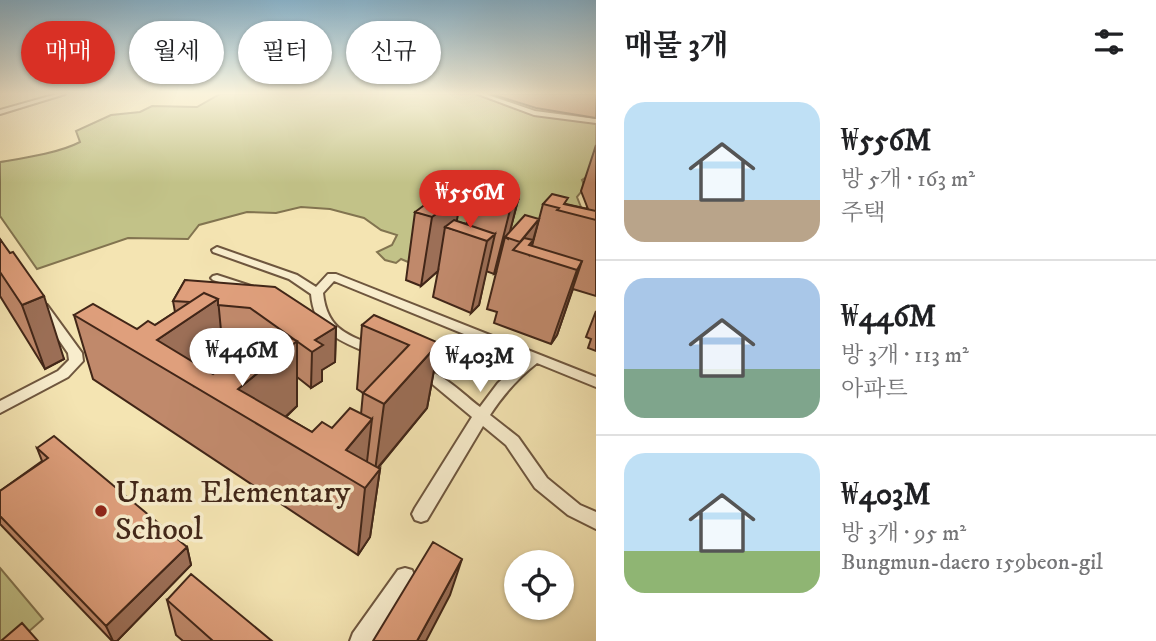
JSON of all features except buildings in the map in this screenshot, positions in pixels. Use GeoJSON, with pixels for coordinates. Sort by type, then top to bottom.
{"type":"FeatureCollection","features":[{"type":"Feature","properties":{"kind":"street"},"geometry":{"type":"LineString","coordinates":[[217,250],[293,277],[317,293],[317,309],[324,322]]}},
{"type":"Feature","properties":{"kind":"street"},"geometry":{"type":"LineString","coordinates":[[332,276],[596,382]]}},
{"type":"Feature","properties":{"kind":"street"},"geometry":{"type":"LineString","coordinates":[[217,278],[258,292]]}},
{"type":"Feature","properties":{"kind":"street"},"geometry":{"type":"LineString","coordinates":[[0,408],[63,373],[76,361],[75,353],[35,296]]}},
{"type":"Feature","properties":{"kind":"street"},"geometry":{"type":"LineString","coordinates":[[305,312],[324,322],[336,333],[435,379],[512,441],[541,483],[574,510],[596,521]]}},
{"type":"Feature","properties":{"kind":"street"},"geometry":{"type":"LineString","coordinates":[[421,514],[481,418],[520,367],[535,358]]}},
{"type":"Feature","properties":{"kind":"street"},"geometry":{"type":"LineString","coordinates":[[361,641],[405,576]]}},
{"type":"Feature","properties":{"kind":"lane"},"geometry":{"type":"LineString","coordinates":[[317,293],[332,276]]}},
{"type":"Feature","properties":{"kind":"green space"},"geometry":{"type":"Polygon","coordinates":[[[92,124],[596,124],[596,171],[582,180],[585,187],[577,197],[596,245],[415,265],[401,259],[396,263],[385,260],[377,252],[392,245],[397,235],[381,230],[364,218],[330,209],[301,207],[276,213],[247,212],[199,225],[188,239],[128,238],[37,269],[0,216],[0,162],[72,146],[80,142],[76,131],[92,124]]]}},
{"type":"Feature","properties":{"kind":"green space"},"geometry":{"type":"Polygon","coordinates":[[[0,568],[43,619],[18,641],[0,641],[0,568]]]}},
{"type":"Feature","properties":{"kind":"place","name":"Unam Elementary School"},"geometry":{"type":"Point","coordinates":[101,511]}}]}
